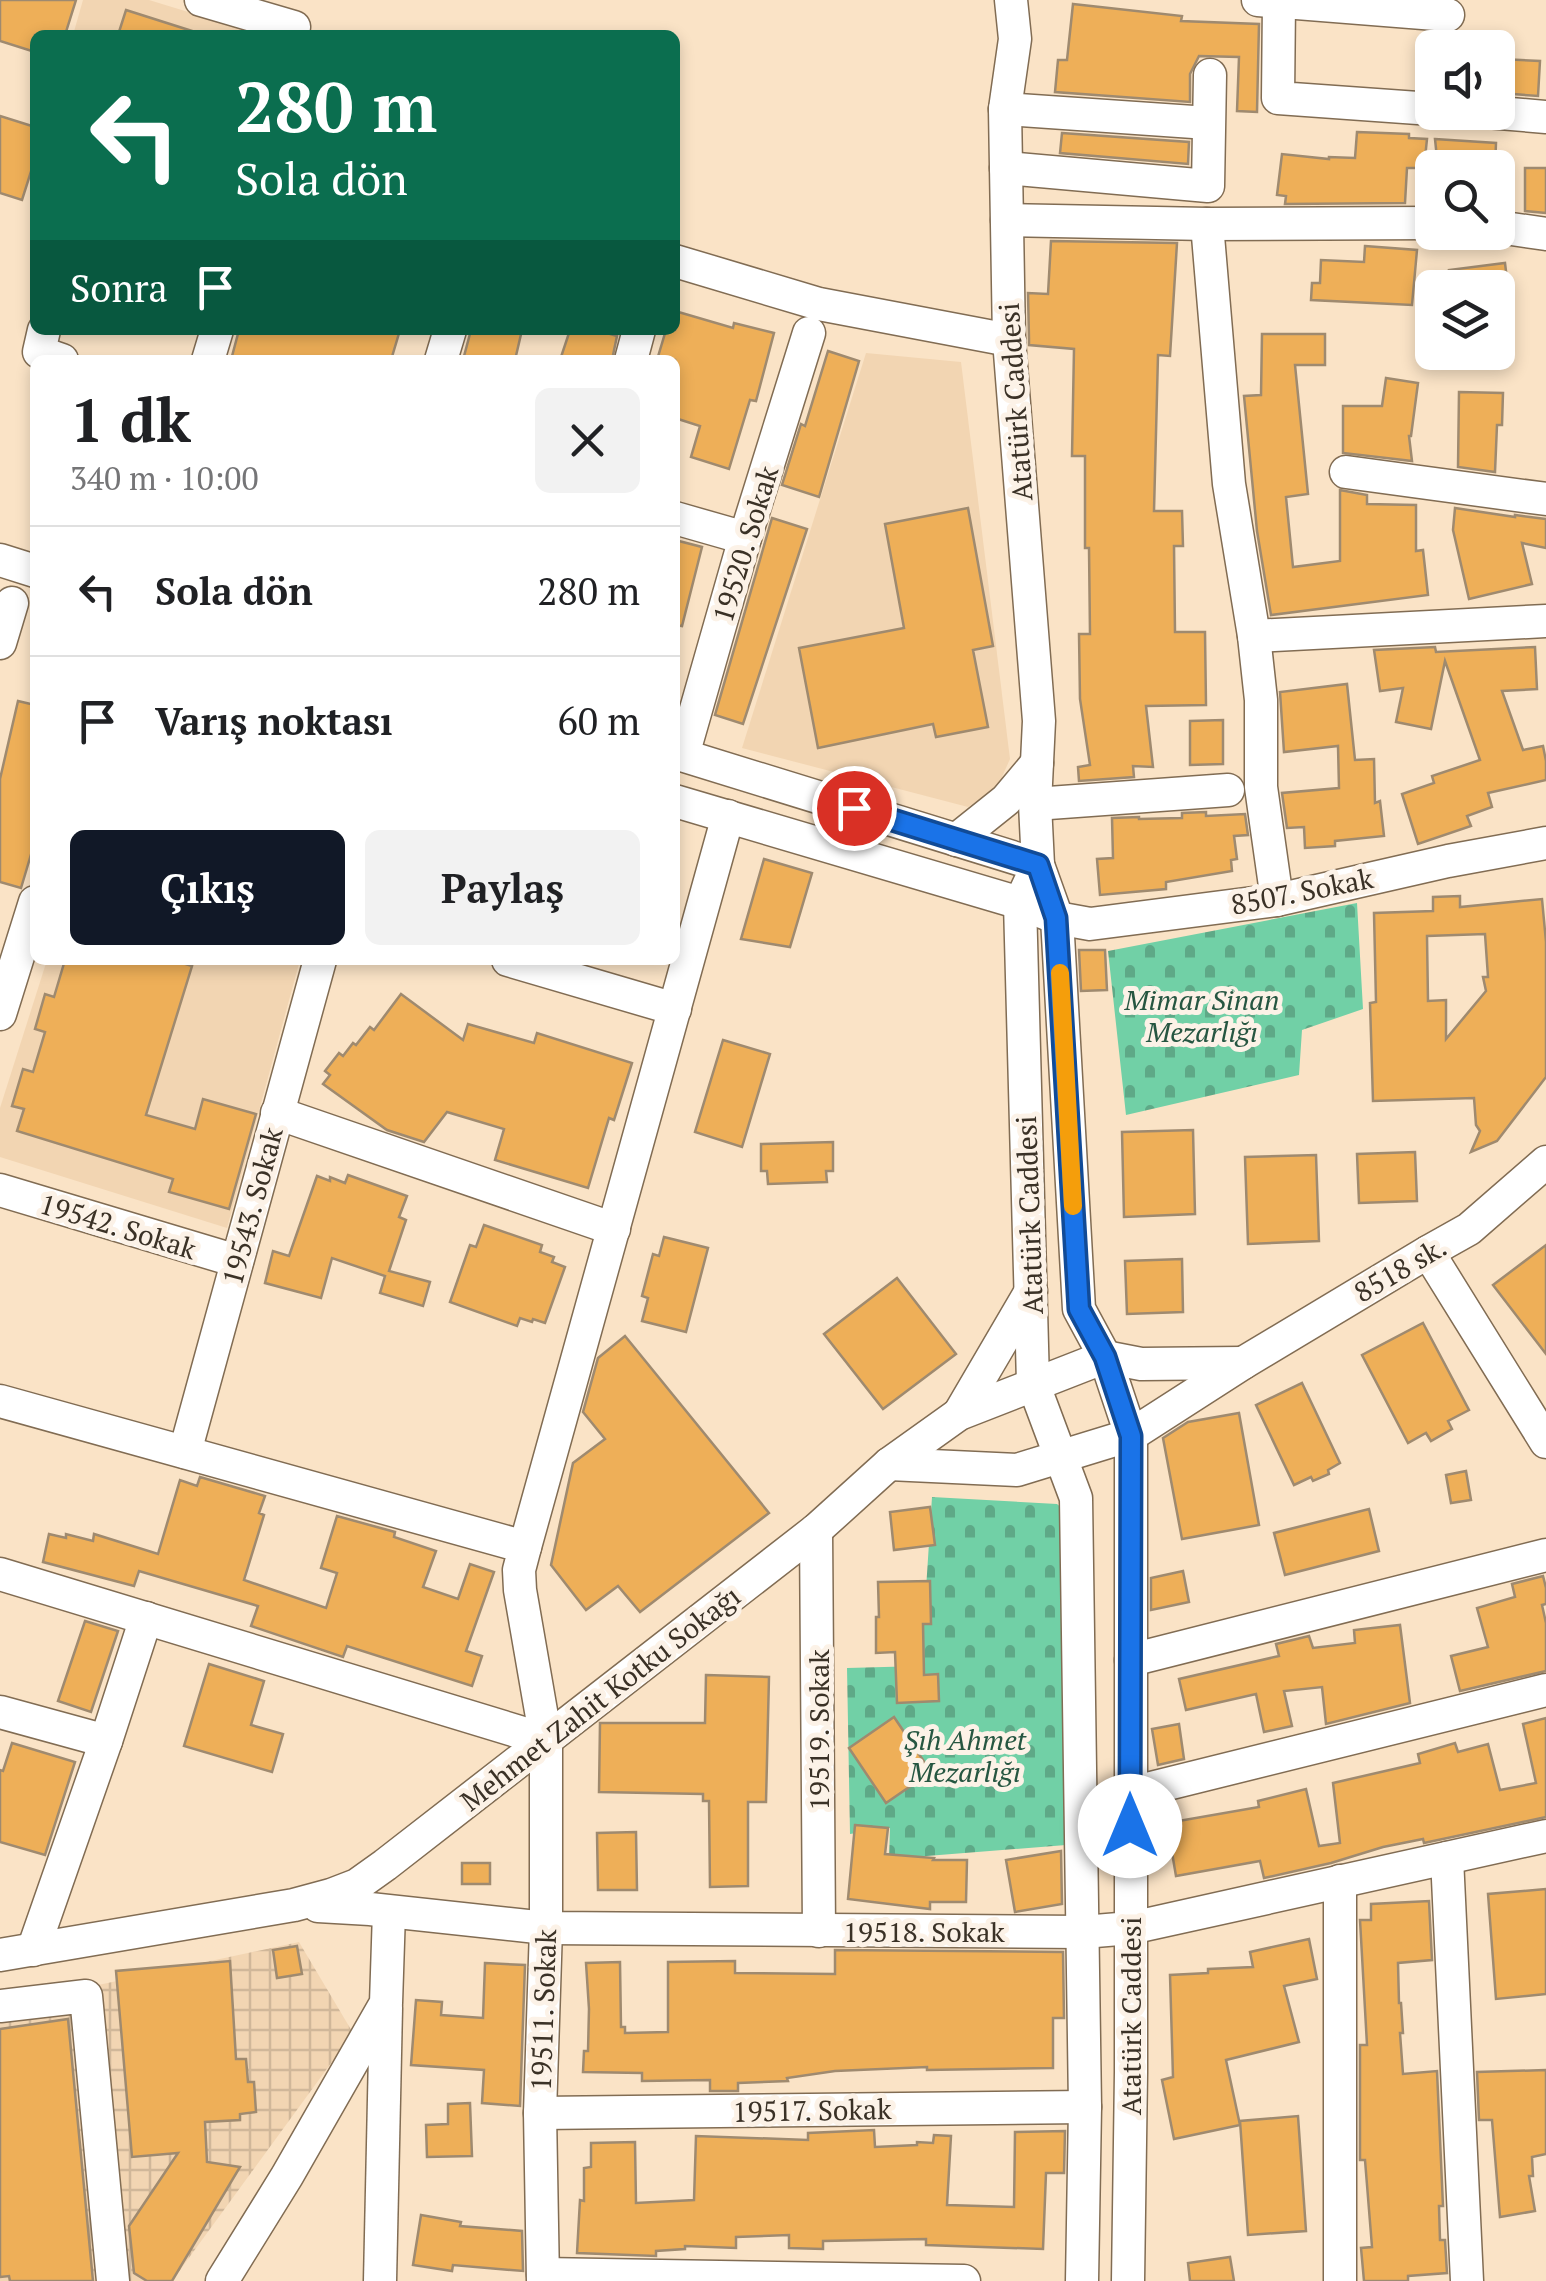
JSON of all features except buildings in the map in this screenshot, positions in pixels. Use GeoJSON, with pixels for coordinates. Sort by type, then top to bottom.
{"type":"FeatureCollection","features":[{"type":"Feature","properties":{"kind":"street"},"geometry":{"type":"LineString","coordinates":[[202,0],[296,21]]}},
{"type":"Feature","properties":{"kind":"street"},"geometry":{"type":"LineString","coordinates":[[989,0],[1005,109],[1208,123]]}},
{"type":"Feature","properties":{"kind":"street","name":"Atatürk Caddesi"},"geometry":{"type":"LineString","coordinates":[[1011,0],[1015,39],[1005,109],[1009,340],[1039,721],[1038,865],[1056,918],[1079,1309],[1105,1357],[1131,1436],[1128,2281]]}},
{"type":"Feature","properties":{"kind":"street"},"geometry":{"type":"LineString","coordinates":[[1415,108],[1278,98],[1268,1],[1448,15]]}},
{"type":"Feature","properties":{"kind":"street"},"geometry":{"type":"LineString","coordinates":[[1006,168],[1208,186],[1210,75]]}},
{"type":"Feature","properties":{"kind":"street"},"geometry":{"type":"LineString","coordinates":[[1515,114],[1546,117]]}},
{"type":"Feature","properties":{"kind":"street"},"geometry":{"type":"LineString","coordinates":[[1007,220],[1415,222]]}},
{"type":"Feature","properties":{"kind":"street"},"geometry":{"type":"LineString","coordinates":[[1207,224],[1229,484],[1254,636],[1261,700],[1261,787],[1277,900]]}},
{"type":"Feature","properties":{"kind":"street"},"geometry":{"type":"LineString","coordinates":[[1515,229],[1546,234]]}},
{"type":"Feature","properties":{"kind":"street"},"geometry":{"type":"LineString","coordinates":[[680,263],[818,304],[1009,340]]}},
{"type":"Feature","properties":{"kind":"street","name":"19520. Sokak"},"geometry":{"type":"LineString","coordinates":[[680,751],[809,333]]}},
{"type":"Feature","properties":{"kind":"street"},"geometry":{"type":"LineString","coordinates":[[43,335],[38,352],[47,355]]}},
{"type":"Feature","properties":{"kind":"street"},"geometry":{"type":"LineString","coordinates":[[1346,472],[1546,498]]}},
{"type":"Feature","properties":{"kind":"street"},"geometry":{"type":"LineString","coordinates":[[680,519],[745,538]]}},
{"type":"Feature","properties":{"kind":"street"},"geometry":{"type":"LineString","coordinates":[[0,560],[30,569]]}},
{"type":"Feature","properties":{"kind":"street"},"geometry":{"type":"LineString","coordinates":[[0,643],[16,604]]}},
{"type":"Feature","properties":{"kind":"street"},"geometry":{"type":"LineString","coordinates":[[1254,636],[1546,622]]}},
{"type":"Feature","properties":{"kind":"street"},"geometry":{"type":"LineString","coordinates":[[680,754],[1038,865]]}},
{"type":"Feature","properties":{"kind":"street"},"geometry":{"type":"LineString","coordinates":[[956,840],[1006,800],[1037,762]]}},
{"type":"Feature","properties":{"kind":"street"},"geometry":{"type":"LineString","coordinates":[[1036,804],[1228,790]]}},
{"type":"Feature","properties":{"kind":"street","name":"8507. Sokak"},"geometry":{"type":"LineString","coordinates":[[680,802],[1020,903],[1056,918],[1090,924],[1277,900],[1546,843]]}},
{"type":"Feature","properties":{"kind":"street","name":"19511. Sokak"},"geometry":{"type":"LineString","coordinates":[[543,2277],[540,2113],[546,1928],[546,1740],[519,1570],[728,816]]}},
{"type":"Feature","properties":{"kind":"street","name":"Atatürk Caddesi"},"geometry":{"type":"LineString","coordinates":[[1038,865],[1020,903],[1033,1383],[1076,1498],[1085,2107],[1082,2281]]}},
{"type":"Feature","properties":{"kind":"street"},"geometry":{"type":"LineString","coordinates":[[0,1014],[30,918]]}},
{"type":"Feature","properties":{"kind":"street","name":"19543. Sokak"},"geometry":{"type":"LineString","coordinates":[[184,1452],[319,965]]}},
{"type":"Feature","properties":{"kind":"street"},"geometry":{"type":"LineString","coordinates":[[525,965],[675,1010]]}},
{"type":"Feature","properties":{"kind":"street"},"geometry":{"type":"LineString","coordinates":[[277,1113],[614,1229]]}},
{"type":"Feature","properties":{"kind":"street","name":"8518 sk."},"geometry":{"type":"LineString","coordinates":[[889,1464],[1017,1470],[1131,1436],[1243,1363],[1469,1229],[1546,1162]]}},
{"type":"Feature","properties":{"kind":"street","name":"19542. Sokak"},"geometry":{"type":"LineString","coordinates":[[0,1190],[237,1261]]}},
{"type":"Feature","properties":{"kind":"street"},"geometry":{"type":"LineString","coordinates":[[1428,1252],[1546,1442]]}},
{"type":"Feature","properties":{"kind":"street"},"geometry":{"type":"LineString","coordinates":[[959,1414],[1031,1291]]}},
{"type":"Feature","properties":{"kind":"street"},"geometry":{"type":"LineString","coordinates":[[959,1414],[1105,1357],[1141,1364],[1243,1363]]}},
{"type":"Feature","properties":{"kind":"street"},"geometry":{"type":"LineString","coordinates":[[0,1401],[525,1547]]}},
{"type":"Feature","properties":{"kind":"street","name":"Mehmet Zahit Kotku Sokağı"},"geometry":{"type":"LineString","coordinates":[[16,1952],[294,1905],[331,1895],[372,1902],[546,1740],[816,1530],[889,1464],[959,1414]]}},
{"type":"Feature","properties":{"kind":"street","name":"19519. Sokak"},"geometry":{"type":"LineString","coordinates":[[816,1530],[820,1931]]}},
{"type":"Feature","properties":{"kind":"street"},"geometry":{"type":"LineString","coordinates":[[1130,1660],[1546,1555]]}},
{"type":"Feature","properties":{"kind":"street"},"geometry":{"type":"LineString","coordinates":[[0,1574],[546,1740]]}},
{"type":"Feature","properties":{"kind":"street"},"geometry":{"type":"LineString","coordinates":[[16,1952],[106,1741],[146,1618]]}},
{"type":"Feature","properties":{"kind":"street"},"geometry":{"type":"LineString","coordinates":[[1130,1792],[1546,1690]]}},
{"type":"Feature","properties":{"kind":"street"},"geometry":{"type":"LineString","coordinates":[[0,1712],[106,1741]]}},
{"type":"Feature","properties":{"kind":"street","name":"19518. Sokak"},"geometry":{"type":"LineString","coordinates":[[372,1902],[546,1928],[1083,1932],[1130,1928],[1546,1836]]}},
{"type":"Feature","properties":{"kind":"street"},"geometry":{"type":"LineString","coordinates":[[1447,1858],[1467,2281]]}},
{"type":"Feature","properties":{"kind":"street"},"geometry":{"type":"LineString","coordinates":[[1340,1882],[1340,2281]]}},
{"type":"Feature","properties":{"kind":"street"},"geometry":{"type":"LineString","coordinates":[[372,1902],[386,2003],[380,2281]]}},
{"type":"Feature","properties":{"kind":"street"},"geometry":{"type":"LineString","coordinates":[[0,2006],[86,1996],[112,2281]]}},
{"type":"Feature","properties":{"kind":"street"},"geometry":{"type":"LineString","coordinates":[[222,2281],[386,2003]]}},
{"type":"Feature","properties":{"kind":"street","name":"19517. Sokak"},"geometry":{"type":"LineString","coordinates":[[540,2113],[1085,2107]]}},
{"type":"Feature","properties":{"kind":"street"},"geometry":{"type":"LineString","coordinates":[[543,2277],[964,2281]]}},
{"type":"Feature","properties":{"kind":"shaded area"},"geometry":{"type":"Polygon","coordinates":[[[83,0],[149,0],[247,30],[74,30],[83,0]]]}},
{"type":"Feature","properties":{"kind":"shaded area"},"geometry":{"type":"Polygon","coordinates":[[[866,353],[961,362],[1010,759],[997,788],[968,807],[742,748],[866,353]]]}},
{"type":"Feature","properties":{"kind":"shaded area"},"geometry":{"type":"Polygon","coordinates":[[[45,965],[299,965],[227,1228],[0,1157],[0,1108],[45,965]]]}},
{"type":"Feature","properties":{"kind":"shaded area"},"geometry":{"type":"Polygon","coordinates":[[[299,1942],[353,2033],[172,2281],[0,2281],[0,2006],[299,1942]]]}},
{"type":"Feature","properties":{"kind":"green space","name":"Mimar Sinan Mezarlığı"},"geometry":{"type":"Polygon","coordinates":[[[1357,903],[1363,1009],[1302,1030],[1299,1075],[1126,1115],[1108,951],[1357,903]]]}},
{"type":"Feature","properties":{"kind":"green space","name":"Şıh Ahmet Mezarlığı"},"geometry":{"type":"Polygon","coordinates":[[[932,1497],[1057,1504],[1064,1510],[1066,1845],[889,1859],[890,1828],[850,1834],[847,1668],[921,1666],[932,1497]]]}},
{"type":"Feature","properties":{"kind":"slow traffic"},"geometry":{"type":"LineString","coordinates":[[1060,973],[1073,1206]]}},
{"type":"Feature","properties":{"kind":"route"},"geometry":{"type":"LineString","coordinates":[[854,808],[1038,865],[1056,918],[1079,1309],[1105,1357],[1131,1436],[1130,1826]]}}]}
